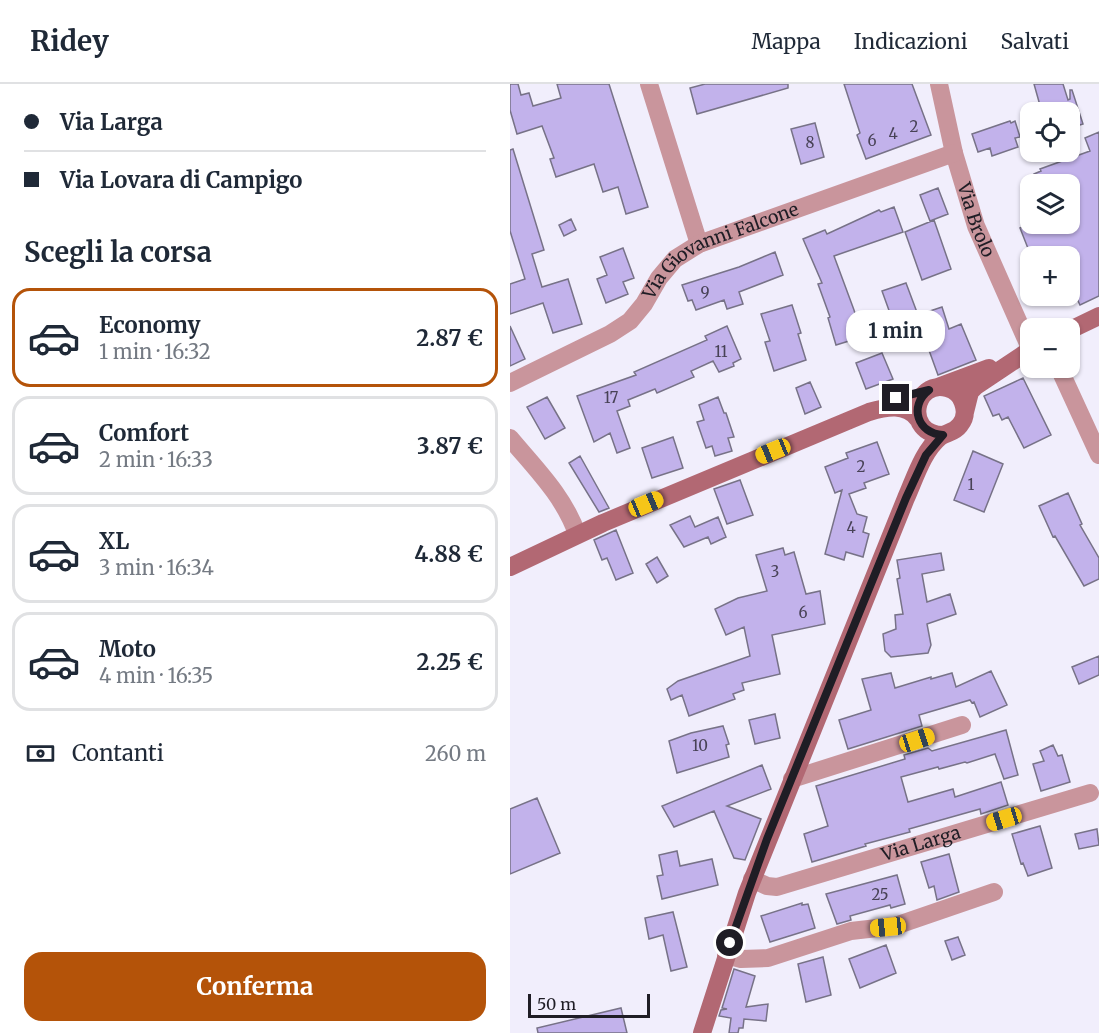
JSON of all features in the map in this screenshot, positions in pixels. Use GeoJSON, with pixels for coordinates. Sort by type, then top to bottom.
{"type":"FeatureCollection","features":[{"type":"Feature","properties":{"kind":"street"},"geometry":{"type":"LineString","coordinates":[[650,84],[699,244]]}},
{"type":"Feature","properties":{"kind":"street","name":"Via Brolo"},"geometry":{"type":"LineString","coordinates":[[939,84],[954,153],[976,226],[1020,334]]}},
{"type":"Feature","properties":{"kind":"street","name":"Via Giovanni Falcone"},"geometry":{"type":"LineString","coordinates":[[510,383],[610,334],[630,321],[675,259],[699,244],[954,153]]}},
{"type":"Feature","properties":{"kind":"street"},"geometry":{"type":"LineString","coordinates":[[510,567],[577,534],[869,412],[890,400],[933,389],[1020,354]]}},
{"type":"Feature","properties":{"kind":"street"},"geometry":{"type":"LineString","coordinates":[[702,1033],[752,879],[919,470],[930,449],[943,435],[958,428],[974,388],[1020,356]]}},
{"type":"Feature","properties":{"kind":"street"},"geometry":{"type":"LineString","coordinates":[[1064,378],[1099,455]]}},
{"type":"Feature","properties":{"kind":"street"},"geometry":{"type":"LineString","coordinates":[[919,470],[924,447],[917,410],[919,400],[933,389],[947,388],[955,392],[962,401],[965,412]]}},
{"type":"Feature","properties":{"kind":"street"},"geometry":{"type":"LineString","coordinates":[[869,412],[899,407],[912,412],[932,434],[943,435]]}},
{"type":"Feature","properties":{"kind":"street"},"geometry":{"type":"LineString","coordinates":[[510,438],[560,498],[577,534]]}},
{"type":"Feature","properties":{"kind":"street"},"geometry":{"type":"LineString","coordinates":[[792,779],[962,725]]}},
{"type":"Feature","properties":{"kind":"street","name":"Via Larga"},"geometry":{"type":"LineString","coordinates":[[752,879],[771,887],[783,885],[1090,793]]}},
{"type":"Feature","properties":{"kind":"street"},"geometry":{"type":"LineString","coordinates":[[726,955],[741,959],[768,958],[851,931],[894,926],[994,892]]}},
{"type":"Feature","properties":{"kind":"building"},"geometry":{"type":"Polygon","coordinates":[[[510,84],[518,84],[521,95],[529,93],[533,106],[561,98],[557,84],[609,84],[648,207],[626,214],[618,187],[603,192],[594,164],[556,177],[550,159],[554,158],[542,126],[517,134],[510,110],[510,84]]]}},
{"type":"Feature","properties":{"kind":"building"},"geometry":{"type":"Polygon","coordinates":[[[705,84],[788,84],[788,88],[697,114],[690,88],[705,84]]]}},
{"type":"Feature","properties":{"kind":"building"},"geometry":{"type":"Polygon","coordinates":[[[844,84],[912,84],[931,135],[866,159],[857,135],[860,133],[844,84]]]}},
{"type":"Feature","properties":{"kind":"building"},"geometry":{"type":"Polygon","coordinates":[[[1034,84],[1063,84],[1068,100],[1070,90],[1072,90],[1076,102],[1039,102],[1034,84]]]}},
{"type":"Feature","properties":{"kind":"building"},"geometry":{"type":"Polygon","coordinates":[[[1015,121],[1020,137],[1015,138],[1018,147],[992,156],[990,148],[978,152],[972,134],[1015,121]]]}},
{"type":"Feature","properties":{"kind":"building"},"geometry":{"type":"Polygon","coordinates":[[[815,123],[824,157],[801,164],[791,129],[815,123]]]}},
{"type":"Feature","properties":{"kind":"building"},"geometry":{"type":"Polygon","coordinates":[[[1099,132],[1099,296],[1080,305],[1080,246],[1027,246],[1022,234],[1080,234],[1080,174],[1034,174],[1041,171],[1040,169],[1059,162],[1080,162],[1080,155],[1090,151],[1085,138],[1099,132]]]}},
{"type":"Feature","properties":{"kind":"building"},"geometry":{"type":"Polygon","coordinates":[[[513,149],[544,250],[532,254],[542,287],[568,279],[582,324],[553,333],[543,303],[510,314],[510,284],[525,279],[510,231],[510,150],[513,149]]]}},
{"type":"Feature","properties":{"kind":"building"},"geometry":{"type":"Polygon","coordinates":[[[938,188],[948,214],[930,221],[920,195],[938,188]]]}},
{"type":"Feature","properties":{"kind":"building"},"geometry":{"type":"Polygon","coordinates":[[[894,207],[903,232],[834,256],[862,337],[836,345],[828,318],[830,317],[818,284],[822,283],[803,239],[825,230],[827,234],[879,210],[881,212],[894,207]]]}},
{"type":"Feature","properties":{"kind":"building"},"geometry":{"type":"Polygon","coordinates":[[[571,219],[576,230],[564,236],[559,225],[571,219]]]}},
{"type":"Feature","properties":{"kind":"building"},"geometry":{"type":"Polygon","coordinates":[[[934,220],[951,269],[922,280],[905,232],[934,220]]]}},
{"type":"Feature","properties":{"kind":"building"},"geometry":{"type":"Polygon","coordinates":[[[623,248],[634,278],[623,282],[628,294],[606,303],[597,279],[607,275],[600,257],[623,248]]]}},
{"type":"Feature","properties":{"kind":"building"},"geometry":{"type":"Polygon","coordinates":[[[775,252],[783,275],[739,292],[743,304],[727,309],[724,300],[696,310],[692,300],[688,301],[682,285],[739,267],[775,252]]]}},
{"type":"Feature","properties":{"kind":"building"},"geometry":{"type":"Polygon","coordinates":[[[906,283],[918,315],[942,307],[949,329],[961,324],[976,360],[938,375],[918,320],[895,327],[882,291],[906,283]]]}},
{"type":"Feature","properties":{"kind":"building"},"geometry":{"type":"Polygon","coordinates":[[[792,305],[801,333],[798,334],[806,360],[774,371],[765,342],[770,341],[761,314],[792,305]]]}},
{"type":"Feature","properties":{"kind":"building"},"geometry":{"type":"Polygon","coordinates":[[[510,326],[525,359],[510,366],[510,326]]]}},
{"type":"Feature","properties":{"kind":"building"},"geometry":{"type":"Polygon","coordinates":[[[727,326],[741,359],[733,363],[734,366],[719,372],[713,361],[691,371],[694,377],[657,393],[655,389],[628,400],[630,406],[617,411],[630,448],[617,453],[610,433],[594,442],[577,396],[636,375],[634,372],[707,340],[705,336],[727,326]]]}},
{"type":"Feature","properties":{"kind":"building"},"geometry":{"type":"Polygon","coordinates":[[[882,353],[893,379],[866,389],[856,363],[882,353]]]}},
{"type":"Feature","properties":{"kind":"building"},"geometry":{"type":"Polygon","coordinates":[[[1023,378],[1051,435],[1024,448],[1008,417],[1002,420],[999,414],[993,416],[984,396],[1023,378]]]}},
{"type":"Feature","properties":{"kind":"building"},"geometry":{"type":"Polygon","coordinates":[[[810,382],[821,407],[805,414],[796,388],[810,382]]]}},
{"type":"Feature","properties":{"kind":"building"},"geometry":{"type":"Polygon","coordinates":[[[547,397],[565,428],[545,439],[527,407],[547,397]]]}},
{"type":"Feature","properties":{"kind":"building"},"geometry":{"type":"Polygon","coordinates":[[[718,397],[734,437],[728,438],[732,451],[715,456],[712,446],[706,448],[697,422],[704,420],[699,405],[718,397]]]}},
{"type":"Feature","properties":{"kind":"building"},"geometry":{"type":"Polygon","coordinates":[[[673,437],[683,468],[652,478],[642,448],[673,437]]]}},
{"type":"Feature","properties":{"kind":"building"},"geometry":{"type":"Polygon","coordinates":[[[877,442],[889,474],[864,483],[866,488],[849,494],[857,514],[867,517],[863,532],[869,534],[863,557],[846,552],[844,560],[825,554],[842,490],[835,493],[825,467],[848,458],[846,453],[877,442]]]}},
{"type":"Feature","properties":{"kind":"building"},"geometry":{"type":"Polygon","coordinates":[[[973,451],[1003,464],[984,512],[954,500],[973,451]]]}},
{"type":"Feature","properties":{"kind":"building"},"geometry":{"type":"Polygon","coordinates":[[[580,456],[609,508],[599,512],[569,463],[580,456]]]}},
{"type":"Feature","properties":{"kind":"building"},"geometry":{"type":"Polygon","coordinates":[[[740,480],[753,515],[727,524],[714,489],[740,480]]]}},
{"type":"Feature","properties":{"kind":"building"},"geometry":{"type":"Polygon","coordinates":[[[1068,493],[1082,524],[1080,525],[1099,558],[1099,579],[1084,586],[1055,536],[1053,537],[1039,506],[1068,493]]]}},
{"type":"Feature","properties":{"kind":"building"},"geometry":{"type":"Polygon","coordinates":[[[690,516],[695,527],[718,517],[726,537],[711,544],[708,537],[684,547],[670,525],[690,516]]]}},
{"type":"Feature","properties":{"kind":"building"},"geometry":{"type":"Polygon","coordinates":[[[616,530],[633,573],[616,580],[607,558],[602,560],[594,540],[616,530]]]}},
{"type":"Feature","properties":{"kind":"building"},"geometry":{"type":"Polygon","coordinates":[[[783,548],[785,555],[794,552],[806,594],[820,591],[825,624],[772,635],[780,674],[742,683],[744,690],[733,694],[735,699],[689,716],[682,695],[671,700],[667,689],[678,681],[750,656],[744,627],[726,635],[715,609],[738,598],[767,591],[756,555],[783,548]]]}},
{"type":"Feature","properties":{"kind":"building"},"geometry":{"type":"Polygon","coordinates":[[[941,553],[944,570],[922,574],[927,602],[950,594],[956,614],[927,624],[931,645],[928,653],[891,657],[885,651],[883,634],[896,629],[895,615],[903,614],[897,579],[900,578],[897,560],[941,553]]]}},
{"type":"Feature","properties":{"kind":"building"},"geometry":{"type":"Polygon","coordinates":[[[657,557],[668,576],[657,583],[646,564],[657,557]]]}},
{"type":"Feature","properties":{"kind":"building"},"geometry":{"type":"Polygon","coordinates":[[[1099,656],[1099,675],[1079,684],[1072,667],[1099,656]]]}},
{"type":"Feature","properties":{"kind":"building"},"geometry":{"type":"Polygon","coordinates":[[[991,671],[1007,705],[980,717],[974,702],[970,700],[919,715],[922,726],[848,749],[839,720],[871,710],[862,679],[891,673],[895,688],[952,673],[956,687],[991,671]]]}},
{"type":"Feature","properties":{"kind":"building"},"geometry":{"type":"Polygon","coordinates":[[[775,714],[780,738],[755,744],[749,720],[775,714]]]}},
{"type":"Feature","properties":{"kind":"building"},"geometry":{"type":"Polygon","coordinates":[[[723,726],[729,744],[726,745],[729,757],[677,773],[669,741],[691,733],[723,726]]]}},
{"type":"Feature","properties":{"kind":"building"},"geometry":{"type":"Polygon","coordinates":[[[1006,730],[1018,775],[1004,779],[995,754],[967,763],[939,769],[938,767],[901,777],[908,802],[953,789],[955,797],[1001,782],[1008,805],[981,814],[980,809],[909,829],[910,832],[812,862],[804,834],[828,826],[816,786],[905,759],[904,755],[928,748],[932,751],[1006,730]]]}},
{"type":"Feature","properties":{"kind":"building"},"geometry":{"type":"Polygon","coordinates":[[[1053,745],[1058,756],[1062,755],[1070,782],[1041,791],[1033,764],[1044,761],[1040,751],[1053,745]]]}},
{"type":"Feature","properties":{"kind":"building"},"geometry":{"type":"Polygon","coordinates":[[[762,765],[771,789],[727,806],[761,819],[745,860],[734,858],[714,811],[674,827],[662,806],[762,765]]]}},
{"type":"Feature","properties":{"kind":"building"},"geometry":{"type":"Polygon","coordinates":[[[537,798],[560,853],[510,874],[510,809],[537,798]]]}},
{"type":"Feature","properties":{"kind":"building"},"geometry":{"type":"Polygon","coordinates":[[[1040,826],[1052,868],[1028,876],[1023,863],[1021,864],[1012,834],[1040,826]]]}},
{"type":"Feature","properties":{"kind":"building"},"geometry":{"type":"Polygon","coordinates":[[[1097,829],[1099,845],[1079,849],[1075,834],[1097,829]]]}},
{"type":"Feature","properties":{"kind":"building"},"geometry":{"type":"Polygon","coordinates":[[[677,851],[680,866],[712,859],[718,885],[662,899],[657,876],[663,875],[659,855],[677,851]]]}},
{"type":"Feature","properties":{"kind":"building"},"geometry":{"type":"Polygon","coordinates":[[[949,854],[959,892],[937,900],[934,886],[929,888],[921,862],[949,854]]]}},
{"type":"Feature","properties":{"kind":"building"},"geometry":{"type":"Polygon","coordinates":[[[897,875],[905,904],[891,908],[890,905],[850,916],[851,920],[837,924],[826,894],[897,875]]]}},
{"type":"Feature","properties":{"kind":"building"},"geometry":{"type":"Polygon","coordinates":[[[802,903],[802,905],[808,904],[815,928],[770,942],[761,916],[802,903]]]}},
{"type":"Feature","properties":{"kind":"building"},"geometry":{"type":"Polygon","coordinates":[[[673,912],[687,967],[671,971],[663,935],[649,939],[645,918],[673,912]]]}},
{"type":"Feature","properties":{"kind":"building"},"geometry":{"type":"Polygon","coordinates":[[[958,937],[965,955],[952,960],[945,941],[958,937]]]}},
{"type":"Feature","properties":{"kind":"building"},"geometry":{"type":"Polygon","coordinates":[[[886,945],[896,973],[860,988],[849,959],[886,945]]]}},
{"type":"Feature","properties":{"kind":"building"},"geometry":{"type":"Polygon","coordinates":[[[823,957],[831,995],[806,1002],[798,964],[823,957]]]}},
{"type":"Feature","properties":{"kind":"building"},"geometry":{"type":"Polygon","coordinates":[[[734,969],[755,976],[746,1007],[768,1004],[766,1021],[744,1019],[743,1028],[739,1028],[738,1033],[729,1033],[731,1018],[719,1016],[721,1010],[727,1009],[722,1008],[734,969]]]}},
{"type":"Feature","properties":{"kind":"building"},"geometry":{"type":"Polygon","coordinates":[[[621,1008],[627,1033],[538,1033],[537,1028],[621,1008]]]}},
{"type":"Feature","properties":{"kind":"route"},"geometry":{"type":"LineString","coordinates":[[730,943],[767,839],[906,498],[926,455],[943,435],[927,431],[918,419],[919,400],[929,390],[896,398]]}}]}
